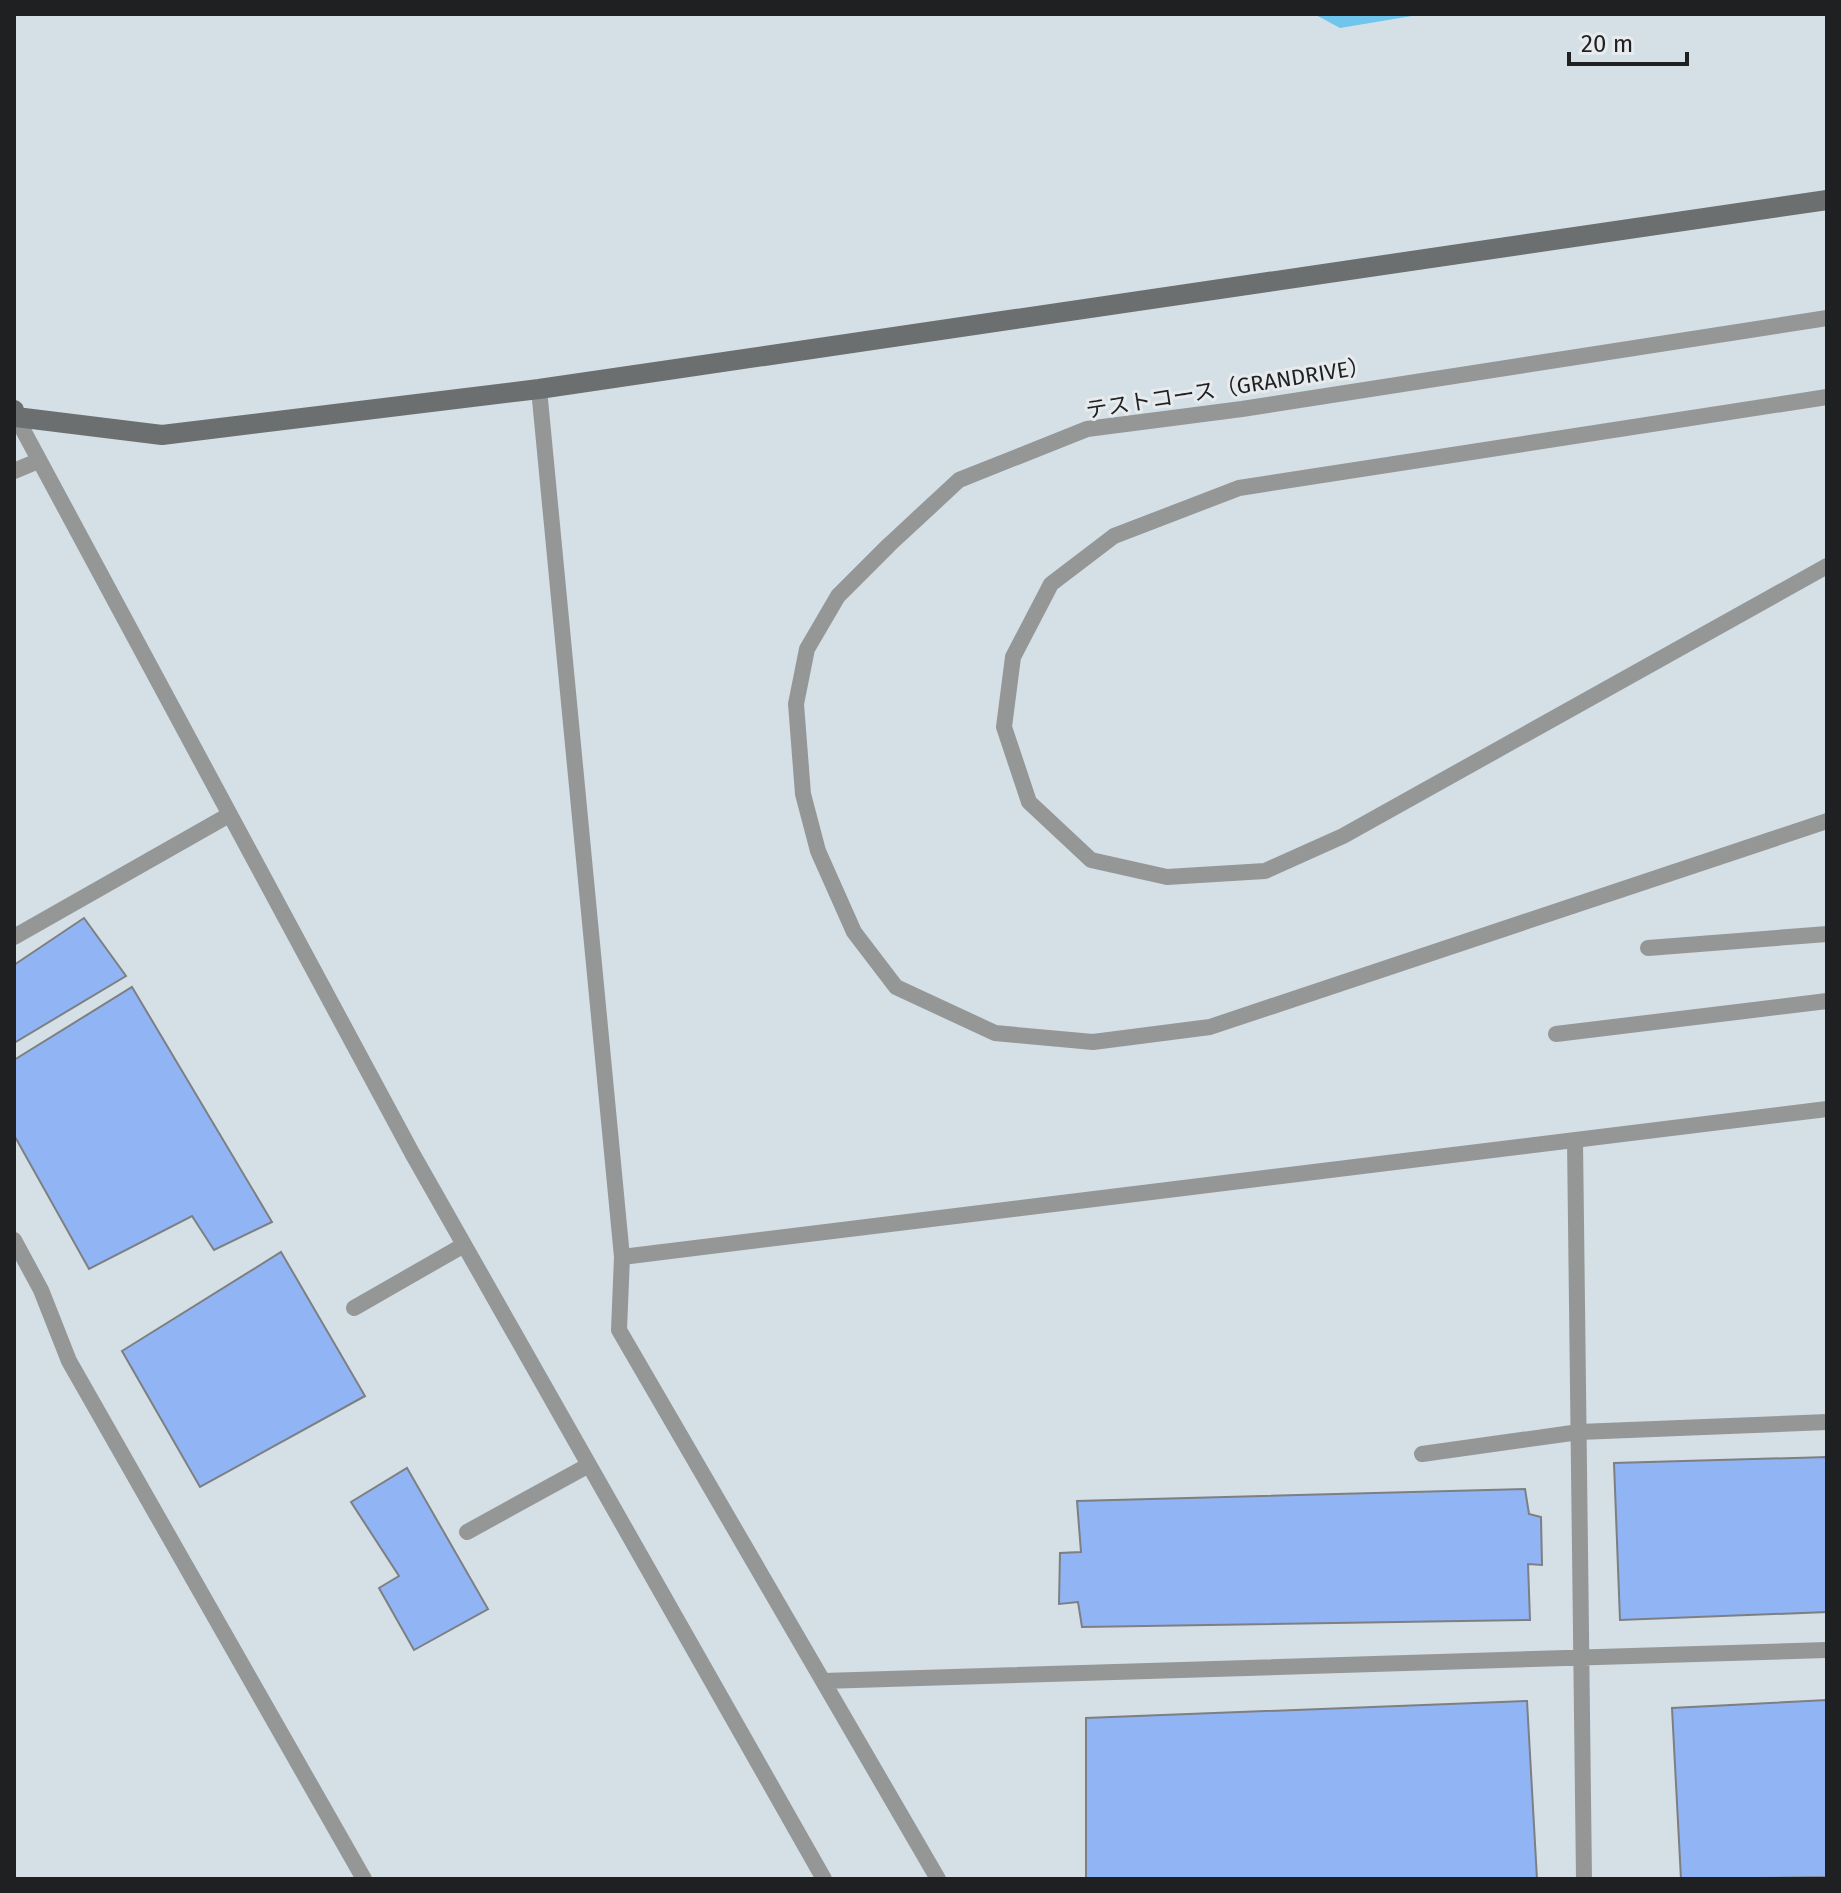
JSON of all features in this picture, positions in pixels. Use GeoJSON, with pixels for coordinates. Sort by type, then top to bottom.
{"type":"FeatureCollection","features":[{"type":"Feature","properties":{"kind":"street"},"geometry":{"type":"LineString","coordinates":[[15,413],[162,435],[539,389],[1827,200]]}},
{"type":"Feature","properties":{"kind":"lane","name":"テストコース（GRANDRIVE）"},"geometry":{"type":"LineString","coordinates":[[1827,318],[1242,409],[1087,429],[959,480],[889,545],[838,596],[830,609],[807,649],[796,704],[803,794],[818,851],[854,932],[896,987],[995,1033],[1093,1042],[1210,1027],[1827,821]]}},
{"type":"Feature","properties":{"kind":"lane"},"geometry":{"type":"LineString","coordinates":[[539,389],[622,1257],[619,1330],[938,1879]]}},
{"type":"Feature","properties":{"kind":"lane"},"geometry":{"type":"LineString","coordinates":[[1827,397],[1239,488],[1114,536],[1051,584],[1013,657],[1004,727],[1029,802],[1091,860],[1167,877],[1265,871],[1343,836],[1827,566]]}},
{"type":"Feature","properties":{"kind":"lane"},"geometry":{"type":"LineString","coordinates":[[15,413],[229,815],[464,1245],[824,1879]]}},
{"type":"Feature","properties":{"kind":"lane"},"geometry":{"type":"LineString","coordinates":[[14,471],[38,461]]}},
{"type":"Feature","properties":{"kind":"lane"},"geometry":{"type":"LineString","coordinates":[[14,937],[229,815]]}},
{"type":"Feature","properties":{"kind":"lane"},"geometry":{"type":"LineString","coordinates":[[1648,948],[1827,934]]}},
{"type":"Feature","properties":{"kind":"lane"},"geometry":{"type":"LineString","coordinates":[[1556,1034],[1827,1001]]}},
{"type":"Feature","properties":{"kind":"lane"},"geometry":{"type":"LineString","coordinates":[[622,1257],[1827,1109]]}},
{"type":"Feature","properties":{"kind":"lane"},"geometry":{"type":"LineString","coordinates":[[1575,1140],[1584,1879]]}},
{"type":"Feature","properties":{"kind":"lane"},"geometry":{"type":"LineString","coordinates":[[14,1240],[41,1290],[69,1361],[364,1879]]}},
{"type":"Feature","properties":{"kind":"lane"},"geometry":{"type":"LineString","coordinates":[[354,1308],[464,1245]]}},
{"type":"Feature","properties":{"kind":"lane"},"geometry":{"type":"LineString","coordinates":[[1422,1454],[1579,1432],[1827,1422]]}},
{"type":"Feature","properties":{"kind":"lane"},"geometry":{"type":"LineString","coordinates":[[467,1532],[589,1465]]}},
{"type":"Feature","properties":{"kind":"lane"},"geometry":{"type":"LineString","coordinates":[[823,1681],[1827,1650]]}},
{"type":"Feature","properties":{"kind":"shaded area"},"geometry":{"type":"Polygon","coordinates":[[[14,14],[1827,14],[1827,1879],[14,1879],[14,14]]]}},
{"type":"Feature","properties":{"kind":"shaded area"},"geometry":{"type":"Polygon","coordinates":[[[1314,14],[1424,14],[1340,28],[1314,14]]]}},
{"type":"Feature","properties":{"kind":"building"},"geometry":{"type":"Polygon","coordinates":[[[84,918],[126,976],[14,1043],[14,965],[84,918]]]}},
{"type":"Feature","properties":{"kind":"building"},"geometry":{"type":"Polygon","coordinates":[[[132,987],[272,1222],[214,1250],[192,1216],[89,1269],[14,1135],[14,1060],[132,987]]]}},
{"type":"Feature","properties":{"kind":"building"},"geometry":{"type":"Polygon","coordinates":[[[281,1252],[365,1396],[200,1487],[122,1351],[281,1252]]]}},
{"type":"Feature","properties":{"kind":"building"},"geometry":{"type":"Polygon","coordinates":[[[1827,1457],[1827,1612],[1620,1620],[1614,1463],[1827,1457]]]}},
{"type":"Feature","properties":{"kind":"building"},"geometry":{"type":"Polygon","coordinates":[[[407,1468],[488,1609],[414,1650],[379,1588],[399,1576],[351,1502],[407,1468]]]}},
{"type":"Feature","properties":{"kind":"building"},"geometry":{"type":"Polygon","coordinates":[[[1525,1489],[1529,1514],[1541,1517],[1542,1565],[1528,1564],[1530,1620],[1082,1627],[1078,1602],[1059,1604],[1060,1553],[1081,1552],[1077,1501],[1525,1489]]]}},
{"type":"Feature","properties":{"kind":"building"},"geometry":{"type":"Polygon","coordinates":[[[1827,1700],[1827,1877],[1681,1879],[1672,1708],[1827,1700]]]}},
{"type":"Feature","properties":{"kind":"building"},"geometry":{"type":"Polygon","coordinates":[[[1527,1701],[1537,1879],[1086,1879],[1086,1718],[1527,1701]]]}}]}
